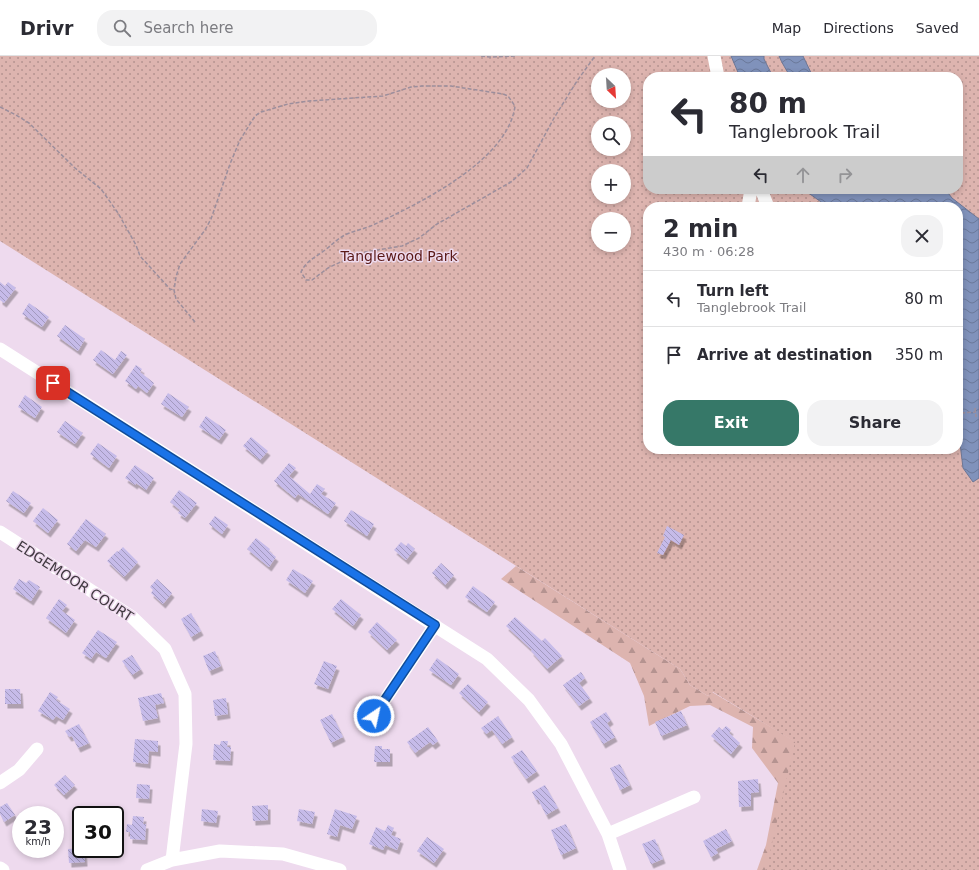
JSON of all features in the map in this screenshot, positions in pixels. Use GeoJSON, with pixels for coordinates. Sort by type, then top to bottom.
{"type":"FeatureCollection","features":[{"type":"Feature","properties":{"kind":"street"},"geometry":{"type":"LineString","coordinates":[[714,56],[717,72]]}},
{"type":"Feature","properties":{"kind":"street"},"geometry":{"type":"LineString","coordinates":[[0,349],[487,659],[529,700],[561,744],[608,834],[620,870]]}},
{"type":"Feature","properties":{"kind":"street","name":"EDGEMOOR COURT"},"geometry":{"type":"LineString","coordinates":[[0,532],[132,617],[164,649],[185,694],[186,744],[172,860]]}},
{"type":"Feature","properties":{"kind":"street"},"geometry":{"type":"LineString","coordinates":[[374,716],[435,625]]}},
{"type":"Feature","properties":{"kind":"street"},"geometry":{"type":"LineString","coordinates":[[0,783],[19,770],[37,749]]}},
{"type":"Feature","properties":{"kind":"street"},"geometry":{"type":"LineString","coordinates":[[608,834],[694,797]]}},
{"type":"Feature","properties":{"kind":"street"},"geometry":{"type":"LineString","coordinates":[[147,870],[172,860],[220,851],[283,854],[340,870]]}},
{"type":"Feature","properties":{"kind":"path"},"geometry":{"type":"LineString","coordinates":[[481,56],[516,56]]}},
{"type":"Feature","properties":{"kind":"path"},"geometry":{"type":"LineString","coordinates":[[195,322],[176,299],[174,290],[180,264],[205,230],[211,219],[240,140],[255,116],[261,112],[308,101],[383,96],[411,87],[436,85],[503,94],[508,96],[515,106],[510,125],[500,140],[472,169],[453,184],[434,194],[371,226],[338,238],[303,267],[301,272],[303,277],[306,280],[312,280],[328,268],[359,253],[402,246],[419,238],[437,224],[521,175],[527,168],[577,81],[595,56]]}},
{"type":"Feature","properties":{"kind":"path"},"geometry":{"type":"LineString","coordinates":[[0,107],[28,123],[75,168],[101,189],[118,213],[136,245],[140,256],[170,289],[174,290]]}},
{"type":"Feature","properties":{"kind":"path"},"geometry":{"type":"LineString","coordinates":[[975,408],[976,417]]}},
{"type":"Feature","properties":{"kind":"path"},"geometry":{"type":"LineString","coordinates":[[963,413],[976,412]]}},
{"type":"Feature","properties":{"kind":"green space","name":"Tanglewood Park"},"geometry":{"type":"Polygon","coordinates":[[[0,56],[979,56],[979,870],[766,870],[795,742],[713,692],[708,696],[690,685],[680,669],[0,241],[0,56]]]}},
{"type":"Feature","properties":{"kind":"green space"},"geometry":{"type":"Polygon","coordinates":[[[516,566],[680,669],[690,685],[708,696],[712,692],[796,742],[979,870],[757,870],[766,845],[778,783],[752,748],[753,727],[710,705],[690,706],[649,726],[644,696],[630,663],[501,579],[516,566]]]}},
{"type":"Feature","properties":{"kind":"water"},"geometry":{"type":"Polygon","coordinates":[[[731,56],[764,56],[770,72],[738,72],[731,56]]]}},
{"type":"Feature","properties":{"kind":"water"},"geometry":{"type":"Polygon","coordinates":[[[779,56],[803,56],[811,72],[787,72],[779,56]]]}},
{"type":"Feature","properties":{"kind":"water"},"geometry":{"type":"Polygon","coordinates":[[[810,194],[949,194],[957,202],[821,202],[810,194]]]}},
{"type":"Feature","properties":{"kind":"water"},"geometry":{"type":"Polygon","coordinates":[[[963,207],[979,219],[979,478],[973,482],[963,468],[961,454],[963,454],[963,207]]]}},
{"type":"Feature","properties":{"kind":"building"},"geometry":{"type":"Polygon","coordinates":[[[0,282],[5,286],[8,282],[16,288],[4,303],[0,300],[0,282]]]}},
{"type":"Feature","properties":{"kind":"building"},"geometry":{"type":"Polygon","coordinates":[[[29,303],[49,317],[42,327],[22,314],[29,303]]]}},
{"type":"Feature","properties":{"kind":"building"},"geometry":{"type":"Polygon","coordinates":[[[65,325],[85,339],[78,351],[57,336],[65,325]]]}},
{"type":"Feature","properties":{"kind":"building"},"geometry":{"type":"Polygon","coordinates":[[[101,350],[115,360],[121,351],[127,355],[113,374],[93,360],[101,350]]]}},
{"type":"Feature","properties":{"kind":"building"},"geometry":{"type":"Polygon","coordinates":[[[136,365],[142,369],[140,372],[154,383],[147,393],[138,386],[136,389],[125,381],[136,365]]]}},
{"type":"Feature","properties":{"kind":"building"},"geometry":{"type":"Polygon","coordinates":[[[168,393],[189,407],[182,417],[161,404],[168,393]]]}},
{"type":"Feature","properties":{"kind":"building"},"geometry":{"type":"Polygon","coordinates":[[[25,395],[42,407],[35,418],[18,407],[25,395]]]}},
{"type":"Feature","properties":{"kind":"building"},"geometry":{"type":"Polygon","coordinates":[[[206,416],[226,430],[219,440],[199,427],[206,416]]]}},
{"type":"Feature","properties":{"kind":"building"},"geometry":{"type":"Polygon","coordinates":[[[65,421],[83,433],[75,444],[57,432],[65,421]]]}},
{"type":"Feature","properties":{"kind":"building"},"geometry":{"type":"Polygon","coordinates":[[[251,437],[268,451],[260,460],[243,446],[251,437]]]}},
{"type":"Feature","properties":{"kind":"building"},"geometry":{"type":"Polygon","coordinates":[[[98,443],[117,456],[109,468],[90,454],[98,443]]]}},
{"type":"Feature","properties":{"kind":"building"},"geometry":{"type":"Polygon","coordinates":[[[289,463],[296,468],[289,476],[310,494],[317,484],[325,489],[321,494],[336,503],[328,514],[298,494],[295,498],[274,481],[289,463]]]}},
{"type":"Feature","properties":{"kind":"building"},"geometry":{"type":"Polygon","coordinates":[[[135,465],[154,478],[146,490],[125,478],[135,465]]]}},
{"type":"Feature","properties":{"kind":"building"},"geometry":{"type":"Polygon","coordinates":[[[179,490],[197,503],[185,518],[178,513],[180,510],[170,502],[179,490]]]}},
{"type":"Feature","properties":{"kind":"building"},"geometry":{"type":"Polygon","coordinates":[[[13,491],[31,503],[24,513],[6,501],[13,491]]]}},
{"type":"Feature","properties":{"kind":"building"},"geometry":{"type":"Polygon","coordinates":[[[43,508],[58,520],[48,533],[33,521],[43,508]]]}},
{"type":"Feature","properties":{"kind":"building"},"geometry":{"type":"Polygon","coordinates":[[[351,510],[374,524],[367,536],[344,521],[351,510]]]}},
{"type":"Feature","properties":{"kind":"building"},"geometry":{"type":"Polygon","coordinates":[[[215,516],[228,525],[222,534],[209,524],[215,516]]]}},
{"type":"Feature","properties":{"kind":"building"},"geometry":{"type":"Polygon","coordinates":[[[86,519],[106,534],[96,547],[85,540],[76,551],[67,544],[86,519]]]}},
{"type":"Feature","properties":{"kind":"building"},"geometry":{"type":"Polygon","coordinates":[[[667,526],[684,535],[679,545],[671,540],[663,555],[657,553],[665,537],[663,536],[667,526]]]}},
{"type":"Feature","properties":{"kind":"building"},"geometry":{"type":"Polygon","coordinates":[[[256,538],[270,549],[269,551],[276,557],[269,567],[247,549],[256,538]]]}},
{"type":"Feature","properties":{"kind":"building"},"geometry":{"type":"Polygon","coordinates":[[[401,542],[406,546],[408,543],[415,549],[406,560],[394,550],[401,542]]]}},
{"type":"Feature","properties":{"kind":"building"},"geometry":{"type":"Polygon","coordinates":[[[123,547],[138,562],[124,577],[107,561],[123,547]]]}},
{"type":"Feature","properties":{"kind":"building"},"geometry":{"type":"Polygon","coordinates":[[[441,563],[454,575],[445,585],[432,573],[441,563]]]}},
{"type":"Feature","properties":{"kind":"building"},"geometry":{"type":"Polygon","coordinates":[[[293,569],[313,581],[305,593],[286,580],[293,569]]]}},
{"type":"Feature","properties":{"kind":"building"},"geometry":{"type":"Polygon","coordinates":[[[19,579],[26,583],[29,580],[40,587],[31,601],[13,589],[19,579]]]}},
{"type":"Feature","properties":{"kind":"building"},"geometry":{"type":"Polygon","coordinates":[[[157,579],[172,593],[163,604],[151,593],[153,590],[150,587],[157,579]]]}},
{"type":"Feature","properties":{"kind":"building"},"geometry":{"type":"Polygon","coordinates":[[[473,586],[495,602],[487,612],[465,597],[473,586]]]}},
{"type":"Feature","properties":{"kind":"building"},"geometry":{"type":"Polygon","coordinates":[[[59,599],[67,605],[62,611],[75,620],[66,633],[46,618],[59,599]]]}},
{"type":"Feature","properties":{"kind":"building"},"geometry":{"type":"Polygon","coordinates":[[[341,599],[361,615],[353,626],[332,609],[341,599]]]}},
{"type":"Feature","properties":{"kind":"building"},"geometry":{"type":"Polygon","coordinates":[[[191,613],[201,631],[191,637],[181,619],[191,613]]]}},
{"type":"Feature","properties":{"kind":"building"},"geometry":{"type":"Polygon","coordinates":[[[515,617],[542,641],[545,638],[562,656],[547,669],[531,651],[532,650],[506,626],[515,617]]]}},
{"type":"Feature","properties":{"kind":"building"},"geometry":{"type":"Polygon","coordinates":[[[377,622],[397,640],[387,650],[368,632],[377,622]]]}},
{"type":"Feature","properties":{"kind":"building"},"geometry":{"type":"Polygon","coordinates":[[[98,630],[117,642],[106,658],[96,652],[91,659],[82,653],[98,630]]]}},
{"type":"Feature","properties":{"kind":"building"},"geometry":{"type":"Polygon","coordinates":[[[215,651],[221,666],[209,671],[203,656],[215,651]]]}},
{"type":"Feature","properties":{"kind":"building"},"geometry":{"type":"Polygon","coordinates":[[[132,655],[141,669],[132,675],[122,661],[132,655]]]}},
{"type":"Feature","properties":{"kind":"building"},"geometry":{"type":"Polygon","coordinates":[[[437,658],[459,674],[451,685],[429,670],[437,658]]]}},
{"type":"Feature","properties":{"kind":"building"},"geometry":{"type":"Polygon","coordinates":[[[324,661],[337,666],[328,689],[314,684],[324,661]]]}},
{"type":"Feature","properties":{"kind":"building"},"geometry":{"type":"Polygon","coordinates":[[[581,672],[585,678],[579,683],[590,698],[579,706],[563,685],[581,672]]]}},
{"type":"Feature","properties":{"kind":"building"},"geometry":{"type":"Polygon","coordinates":[[[468,684],[488,702],[479,712],[459,693],[468,684]]]}},
{"type":"Feature","properties":{"kind":"building"},"geometry":{"type":"Polygon","coordinates":[[[5,689],[20,689],[21,704],[5,704],[5,689]]]}},
{"type":"Feature","properties":{"kind":"building"},"geometry":{"type":"Polygon","coordinates":[[[50,692],[58,697],[56,700],[70,709],[63,720],[56,716],[53,720],[38,711],[50,692]]]}},
{"type":"Feature","properties":{"kind":"building"},"geometry":{"type":"Polygon","coordinates":[[[161,693],[164,703],[155,705],[158,718],[143,721],[138,698],[161,693]]]}},
{"type":"Feature","properties":{"kind":"building"},"geometry":{"type":"Polygon","coordinates":[[[226,698],[228,714],[215,716],[213,700],[226,698]]]}},
{"type":"Feature","properties":{"kind":"building"},"geometry":{"type":"Polygon","coordinates":[[[681,711],[687,725],[661,736],[655,722],[681,711]]]}},
{"type":"Feature","properties":{"kind":"building"},"geometry":{"type":"Polygon","coordinates":[[[606,712],[611,720],[607,723],[615,737],[603,744],[590,722],[606,712]]]}},
{"type":"Feature","properties":{"kind":"building"},"geometry":{"type":"Polygon","coordinates":[[[332,714],[343,737],[331,743],[320,720],[332,714]]]}},
{"type":"Feature","properties":{"kind":"building"},"geometry":{"type":"Polygon","coordinates":[[[498,716],[512,737],[502,744],[492,730],[486,734],[481,728],[498,716]]]}},
{"type":"Feature","properties":{"kind":"building"},"geometry":{"type":"Polygon","coordinates":[[[79,724],[89,743],[78,748],[72,736],[69,737],[65,731],[79,724]]]}},
{"type":"Feature","properties":{"kind":"building"},"geometry":{"type":"Polygon","coordinates":[[[726,726],[731,730],[729,733],[740,743],[731,754],[711,736],[719,727],[722,730],[726,726]]]}},
{"type":"Feature","properties":{"kind":"building"},"geometry":{"type":"Polygon","coordinates":[[[428,727],[438,741],[433,745],[430,742],[415,753],[407,742],[428,727]]]}},
{"type":"Feature","properties":{"kind":"building"},"geometry":{"type":"Polygon","coordinates":[[[135,739],[158,741],[158,752],[149,751],[148,764],[133,762],[135,739]]]}},
{"type":"Feature","properties":{"kind":"building"},"geometry":{"type":"Polygon","coordinates":[[[221,741],[228,741],[227,747],[231,747],[230,761],[213,760],[214,744],[220,745],[221,741]]]}},
{"type":"Feature","properties":{"kind":"building"},"geometry":{"type":"Polygon","coordinates":[[[375,746],[382,746],[382,749],[390,749],[390,762],[374,762],[375,746]]]}},
{"type":"Feature","properties":{"kind":"building"},"geometry":{"type":"Polygon","coordinates":[[[522,750],[537,771],[526,779],[511,757],[522,750]]]}},
{"type":"Feature","properties":{"kind":"building"},"geometry":{"type":"Polygon","coordinates":[[[620,764],[630,785],[620,790],[610,768],[620,764]]]}},
{"type":"Feature","properties":{"kind":"building"},"geometry":{"type":"Polygon","coordinates":[[[65,775],[75,785],[64,795],[54,785],[65,775]]]}},
{"type":"Feature","properties":{"kind":"building"},"geometry":{"type":"Polygon","coordinates":[[[758,779],[759,792],[751,793],[751,806],[739,807],[738,781],[758,779]]]}},
{"type":"Feature","properties":{"kind":"building"},"geometry":{"type":"Polygon","coordinates":[[[137,784],[150,785],[149,799],[136,798],[137,784]]]}},
{"type":"Feature","properties":{"kind":"building"},"geometry":{"type":"Polygon","coordinates":[[[545,785],[558,808],[546,815],[538,799],[536,800],[532,792],[545,785]]]}},
{"type":"Feature","properties":{"kind":"building"},"geometry":{"type":"Polygon","coordinates":[[[7,803],[12,810],[12,817],[4,822],[0,814],[0,807],[7,803]]]}},
{"type":"Feature","properties":{"kind":"building"},"geometry":{"type":"Polygon","coordinates":[[[268,805],[268,820],[253,821],[252,806],[268,805]]]}},
{"type":"Feature","properties":{"kind":"building"},"geometry":{"type":"Polygon","coordinates":[[[202,809],[218,811],[216,823],[201,821],[202,809]]]}},
{"type":"Feature","properties":{"kind":"building"},"geometry":{"type":"Polygon","coordinates":[[[299,809],[315,812],[312,824],[297,821],[299,809]]]}},
{"type":"Feature","properties":{"kind":"building"},"geometry":{"type":"Polygon","coordinates":[[[335,809],[357,816],[352,829],[340,825],[337,837],[327,834],[335,809]]]}},
{"type":"Feature","properties":{"kind":"building"},"geometry":{"type":"Polygon","coordinates":[[[133,816],[144,817],[143,824],[146,824],[145,840],[130,839],[130,832],[126,832],[127,824],[132,825],[133,816]]]}},
{"type":"Feature","properties":{"kind":"building"},"geometry":{"type":"Polygon","coordinates":[[[566,824],[576,848],[561,855],[551,830],[566,824]]]}},
{"type":"Feature","properties":{"kind":"building"},"geometry":{"type":"Polygon","coordinates":[[[388,825],[394,828],[391,835],[401,839],[397,850],[385,845],[383,850],[369,844],[376,827],[385,831],[388,825]]]}},
{"type":"Feature","properties":{"kind":"building"},"geometry":{"type":"Polygon","coordinates":[[[726,829],[732,841],[716,849],[718,853],[711,857],[703,841],[726,829]]]}},
{"type":"Feature","properties":{"kind":"building"},"geometry":{"type":"Polygon","coordinates":[[[427,837],[444,849],[434,863],[417,851],[427,837]]]}},
{"type":"Feature","properties":{"kind":"building"},"geometry":{"type":"Polygon","coordinates":[[[655,839],[663,859],[651,864],[642,844],[655,839]]]}},
{"type":"Feature","properties":{"kind":"building"},"geometry":{"type":"Polygon","coordinates":[[[68,849],[72,849],[72,858],[85,858],[85,862],[69,863],[68,849]]]}},
{"type":"Feature","properties":{"kind":"route"},"geometry":{"type":"LineString","coordinates":[[53,383],[435,625],[374,716]]}}]}
